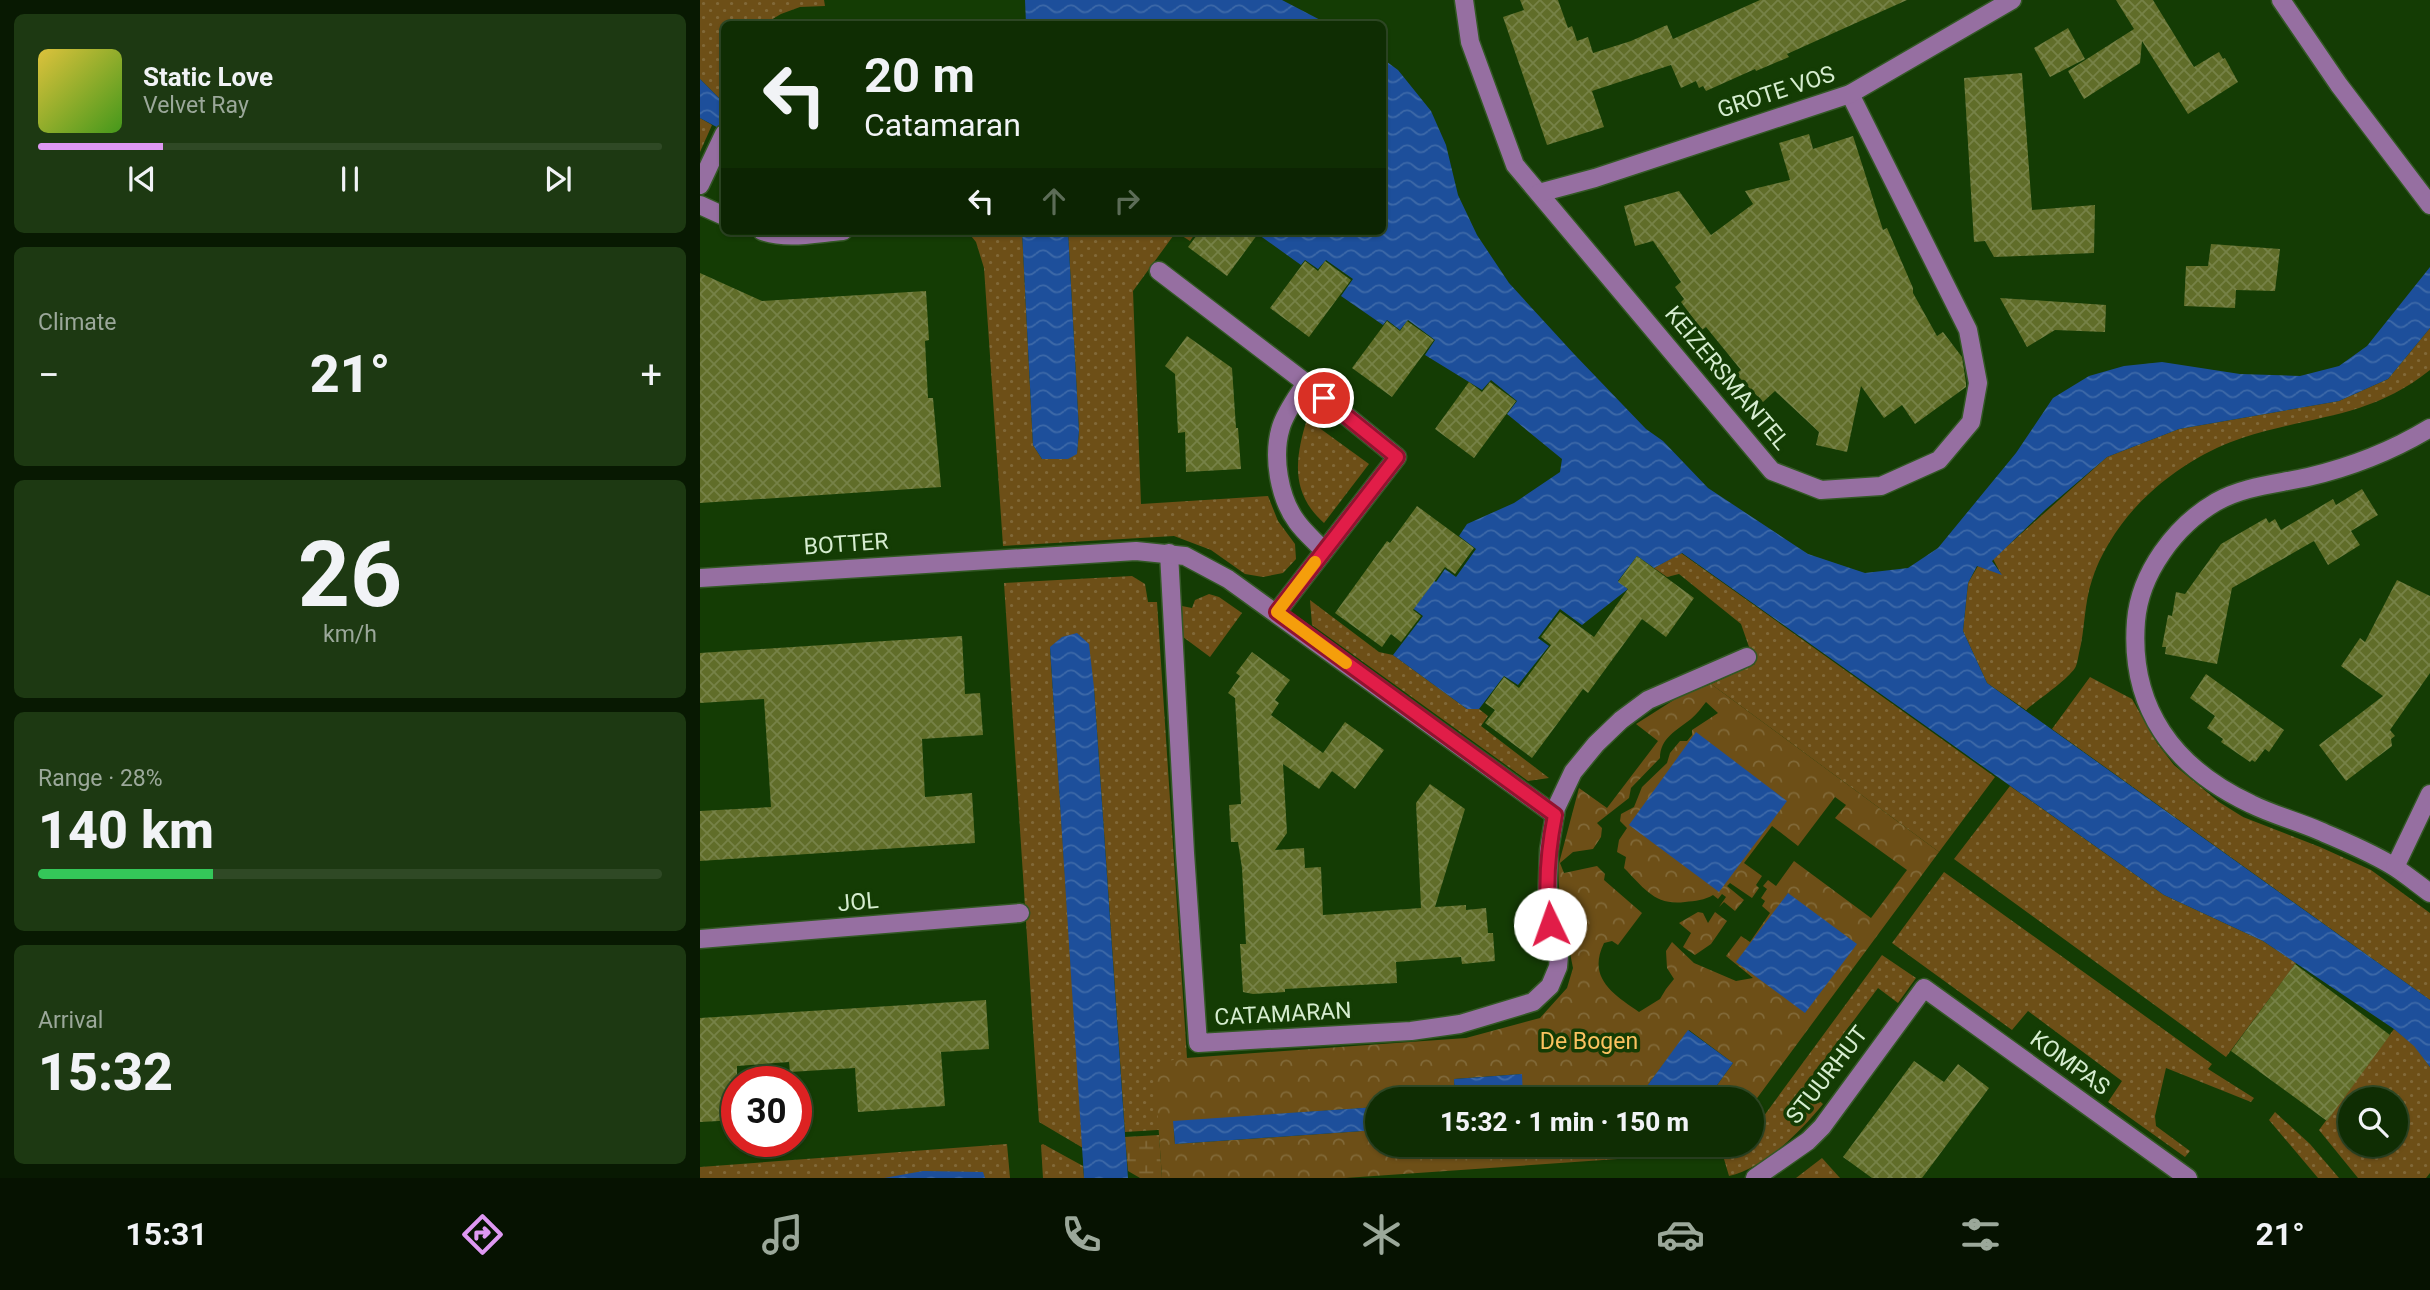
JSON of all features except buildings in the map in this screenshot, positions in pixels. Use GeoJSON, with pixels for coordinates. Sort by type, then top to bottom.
{"type":"FeatureCollection","features":[{"type":"Feature","properties":{"kind":"street","name":"KEIZERSMANTEL"},"geometry":{"type":"LineString","coordinates":[[1464,0],[1470,42],[1515,165],[1772,471],[1821,490],[1881,486],[1939,460],[1971,422],[1978,383],[1968,330],[1850,94]]}},
{"type":"Feature","properties":{"kind":"street","name":"GROTE VOS"},"geometry":{"type":"LineString","coordinates":[[1539,193],[1595,178],[1850,94],[2012,0]]}},
{"type":"Feature","properties":{"kind":"street"},"geometry":{"type":"LineString","coordinates":[[2281,0],[2339,85],[2430,205]]}},
{"type":"Feature","properties":{"kind":"street"},"geometry":{"type":"LineString","coordinates":[[700,185],[721,141]]}},
{"type":"Feature","properties":{"kind":"street"},"geometry":{"type":"LineString","coordinates":[[700,205],[721,215]]}},
{"type":"Feature","properties":{"kind":"street"},"geometry":{"type":"LineString","coordinates":[[774,235],[801,235]]}},
{"type":"Feature","properties":{"kind":"street"},"geometry":{"type":"LineString","coordinates":[[1159,271],[1306,383],[1397,457],[1277,612]]}},
{"type":"Feature","properties":{"kind":"street"},"geometry":{"type":"LineString","coordinates":[[1306,383],[1282,424],[1278,441],[1280,481],[1296,520],[1324,551]]}},
{"type":"Feature","properties":{"kind":"street"},"geometry":{"type":"LineString","coordinates":[[2430,428],[2377,455],[2343,468],[2243,490],[2217,502],[2193,518],[2173,538],[2156,562],[2144,588],[2137,616],[2135,645],[2137,672],[2144,698],[2171,745],[2189,765],[2234,796],[2318,830],[2395,867],[2430,893]]}},
{"type":"Feature","properties":{"kind":"street","name":"BOTTER"},"geometry":{"type":"LineString","coordinates":[[700,578],[1136,551],[1169,553]]}},
{"type":"Feature","properties":{"kind":"street"},"geometry":{"type":"LineString","coordinates":[[1169,553],[1185,556],[1207,566],[1277,612],[1555,815]]}},
{"type":"Feature","properties":{"kind":"street","name":"CATAMARAN"},"geometry":{"type":"LineString","coordinates":[[1169,553],[1198,1044],[1411,1031],[1460,1024],[1533,1002],[1550,986],[1558,967],[1559,956],[1547,907],[1549,850],[1555,815],[1564,789],[1578,765],[1621,720],[1648,700],[1747,657]]}},
{"type":"Feature","properties":{"kind":"street"},"geometry":{"type":"LineString","coordinates":[[2395,867],[2430,794]]}},
{"type":"Feature","properties":{"kind":"street","name":"JOL"},"geometry":{"type":"LineString","coordinates":[[700,939],[1020,913]]}},
{"type":"Feature","properties":{"kind":"street","name":"STUURHUT"},"geometry":{"type":"LineString","coordinates":[[1755,1178],[1822,1128],[1924,988]]}},
{"type":"Feature","properties":{"kind":"street","name":"KOMPAS"},"geometry":{"type":"LineString","coordinates":[[1924,988],[2188,1178]]}},
{"type":"Feature","properties":{"kind":"green space"},"geometry":{"type":"Polygon","coordinates":[[[700,0],[824,0],[825,6],[800,7],[769,21],[721,21],[721,100],[700,79],[700,0]]]}},
{"type":"Feature","properties":{"kind":"green space"},"geometry":{"type":"Polygon","coordinates":[[[700,118],[712,125],[700,152],[700,118]]]}},
{"type":"Feature","properties":{"kind":"green space"},"geometry":{"type":"Polygon","coordinates":[[[970,235],[1022,235],[1033,445],[1042,459],[1067,459],[1077,453],[1079,431],[1068,235],[1174,235],[1133,291],[1141,504],[1268,496],[1278,521],[1295,544],[1296,559],[1283,573],[1263,577],[1245,574],[1211,550],[1174,536],[1003,546],[984,268],[976,242],[970,235]]]}},
{"type":"Feature","properties":{"kind":"green space"},"geometry":{"type":"Polygon","coordinates":[[[1181,235],[1194,235],[1190,241],[1181,235]]]}},
{"type":"Feature","properties":{"kind":"green space"},"geometry":{"type":"Polygon","coordinates":[[[2430,328],[2430,370],[2407,386],[2362,407],[2242,438],[2193,461],[2161,484],[2124,521],[2096,568],[2089,589],[2077,661],[2071,673],[2026,710],[1987,683],[1963,631],[1968,583],[1978,566],[2001,574],[1993,559],[2107,457],[2179,429],[2339,401],[2388,379],[2430,328]]]}},
{"type":"Feature","properties":{"kind":"green space"},"geometry":{"type":"Polygon","coordinates":[[[1307,419],[1369,464],[1324,523],[1305,500],[1298,474],[1300,447],[1307,419]]]}},
{"type":"Feature","properties":{"kind":"green space"},"geometry":{"type":"Polygon","coordinates":[[[1681,553],[1995,777],[1939,852],[1711,684],[1755,664],[1741,624],[1679,574],[1667,577],[1654,568],[1681,553]]]}},
{"type":"Feature","properties":{"kind":"green space"},"geometry":{"type":"Polygon","coordinates":[[[1132,576],[1145,584],[1148,602],[1157,602],[1187,1058],[1174,1129],[1125,1132],[1094,688],[1050,648],[1083,1148],[1039,1122],[1004,583],[1132,576]]]}},
{"type":"Feature","properties":{"kind":"green space"},"geometry":{"type":"Polygon","coordinates":[[[1209,594],[1219,597],[1242,613],[1210,657],[1183,637],[1182,606],[1192,608],[1195,600],[1209,594]]]}},
{"type":"Feature","properties":{"kind":"green space"},"geometry":{"type":"Polygon","coordinates":[[[1310,600],[1379,652],[1393,655],[1467,709],[1479,709],[1488,716],[1481,726],[1549,778],[1528,781],[1312,625],[1310,600]]]}},
{"type":"Feature","properties":{"kind":"green space"},"geometry":{"type":"Polygon","coordinates":[[[2090,677],[2132,699],[2157,743],[2174,765],[2219,802],[2243,817],[2371,870],[2430,913],[2430,1000],[2052,729],[2090,677]]]}},
{"type":"Feature","properties":{"kind":"green space","name":"De Bogen"},"geometry":{"type":"Polygon","coordinates":[[[1711,684],[1939,852],[1764,1089],[1716,1087],[1733,1063],[1689,1030],[1646,1087],[1522,1087],[1521,1074],[1454,1079],[1454,1087],[1365,1087],[1365,1108],[1173,1122],[1175,1144],[1365,1131],[1365,1157],[1647,1157],[1345,1178],[1162,1178],[1154,1063],[1186,1058],[1466,1038],[1540,1018],[1567,988],[1573,968],[1560,903],[1558,867],[1579,788],[1607,808],[1658,741],[1636,724],[1680,696],[1711,684]],[[1706,702],[1693,717],[1670,735],[1663,745],[1660,758],[1631,788],[1629,798],[1597,823],[1602,828],[1601,837],[1593,849],[1573,852],[1560,863],[1564,873],[1597,866],[1605,874],[1604,880],[1642,913],[1618,945],[1612,941],[1604,943],[1599,966],[1605,984],[1639,1012],[1660,999],[1674,979],[1667,968],[1666,951],[1672,942],[1694,963],[1736,981],[1753,978],[1726,956],[1741,936],[1750,942],[1770,913],[1762,906],[1765,901],[1761,898],[1767,889],[1763,886],[1768,880],[1776,886],[1794,861],[1871,918],[1907,870],[1835,818],[1846,805],[1835,797],[1798,846],[1772,826],[1744,863],[1762,876],[1756,885],[1759,888],[1752,898],[1730,883],[1727,886],[1744,900],[1735,911],[1724,902],[1719,907],[1726,897],[1722,894],[1718,899],[1713,895],[1700,900],[1675,903],[1651,894],[1624,868],[1626,857],[1617,852],[1619,840],[1627,828],[1620,821],[1621,814],[1634,807],[1642,787],[1667,763],[1670,753],[1680,741],[1687,741],[1692,730],[1718,713],[1706,702]]]}},
{"type":"Feature","properties":{"kind":"green space"},"geometry":{"type":"Polygon","coordinates":[[[2010,786],[2164,895],[2263,941],[2296,963],[2226,1057],[1954,859],[2010,786]]]}},
{"type":"Feature","properties":{"kind":"green space"},"geometry":{"type":"Polygon","coordinates":[[[1944,872],[2212,1064],[2208,1069],[2254,1098],[2251,1102],[2166,1068],[2155,1116],[2156,1126],[2190,1151],[2185,1157],[2108,1102],[2122,1081],[2028,1011],[2012,1030],[1892,943],[1944,872]]]}},
{"type":"Feature","properties":{"kind":"green space"},"geometry":{"type":"Polygon","coordinates":[[[1698,912],[1703,913],[1708,923],[1715,912],[1727,921],[1711,944],[1695,955],[1683,947],[1691,933],[1679,923],[1698,912]]]}},
{"type":"Feature","properties":{"kind":"green space"},"geometry":{"type":"Polygon","coordinates":[[[1882,955],[1916,978],[1898,1003],[1878,988],[1804,1087],[1823,1104],[1793,1137],[1769,1157],[1729,1176],[1724,1159],[1727,1157],[1764,1157],[1764,1116],[1882,955]]]}},
{"type":"Feature","properties":{"kind":"green space"},"geometry":{"type":"Polygon","coordinates":[[[2394,1029],[2414,1045],[2430,1067],[2430,1173],[2426,1178],[2358,1178],[2341,1157],[2408,1157],[2408,1087],[2351,1087],[2394,1029]]]}},
{"type":"Feature","properties":{"kind":"green space"},"geometry":{"type":"Polygon","coordinates":[[[2338,1104],[2338,1153],[2319,1130],[2338,1104]]]}},
{"type":"Feature","properties":{"kind":"green space"},"geometry":{"type":"Polygon","coordinates":[[[2275,1112],[2310,1144],[2339,1178],[2318,1178],[2269,1120],[2275,1112]]]}},
{"type":"Feature","properties":{"kind":"green space"},"geometry":{"type":"Polygon","coordinates":[[[1159,1135],[1162,1178],[1140,1178],[1128,1171],[1125,1137],[1159,1135]]]}},
{"type":"Feature","properties":{"kind":"green space"},"geometry":{"type":"Polygon","coordinates":[[[1007,1144],[1010,1178],[700,1178],[700,1167],[1007,1144]]]}},
{"type":"Feature","properties":{"kind":"green space"},"geometry":{"type":"Polygon","coordinates":[[[1043,1144],[1083,1166],[1084,1178],[1043,1178],[1043,1144]]]}},
{"type":"Feature","properties":{"kind":"green space"},"geometry":{"type":"Polygon","coordinates":[[[1822,1158],[1840,1178],[1796,1178],[1822,1158]]]}},
{"type":"Feature","properties":{"kind":"water"},"geometry":{"type":"Polygon","coordinates":[[[1025,0],[1282,0],[1322,21],[1026,21],[1025,0]]]}},
{"type":"Feature","properties":{"kind":"water"},"geometry":{"type":"Polygon","coordinates":[[[1386,61],[1398,70],[1431,111],[1446,145],[1458,195],[1477,235],[1509,283],[1574,354],[1646,429],[1663,441],[1708,488],[1808,554],[1865,573],[1908,568],[1938,548],[2016,453],[2053,398],[2089,376],[2124,366],[2162,362],[2240,374],[2300,376],[2339,366],[2367,346],[2430,267],[2430,328],[2388,379],[2339,401],[2179,429],[2107,457],[2045,510],[1992,561],[2002,575],[1977,566],[1968,583],[1963,631],[1987,683],[2430,1000],[2430,1067],[2414,1046],[2394,1029],[2263,941],[2164,895],[1682,553],[1654,568],[1637,556],[1618,581],[1628,589],[1582,625],[1560,609],[1538,638],[1549,646],[1518,685],[1504,676],[1479,709],[1467,709],[1393,655],[1423,616],[1403,601],[1425,574],[1436,582],[1445,569],[1456,577],[1476,549],[1459,536],[1467,524],[1514,503],[1560,472],[1562,459],[1507,414],[1517,401],[1491,380],[1482,390],[1425,355],[1435,340],[1408,320],[1400,330],[1387,320],[1383,325],[1341,296],[1353,279],[1326,260],[1318,269],[1305,260],[1301,265],[1259,235],[1386,235],[1386,61]]]}},
{"type":"Feature","properties":{"kind":"water"},"geometry":{"type":"Polygon","coordinates":[[[700,79],[721,100],[721,129],[700,118],[700,79]]]}},
{"type":"Feature","properties":{"kind":"water"},"geometry":{"type":"Polygon","coordinates":[[[1022,235],[1068,235],[1079,431],[1077,454],[1068,459],[1042,459],[1033,445],[1022,235]]]}},
{"type":"Feature","properties":{"kind":"water"},"geometry":{"type":"Polygon","coordinates":[[[1077,633],[1089,644],[1094,688],[1128,1178],[1084,1178],[1050,647],[1062,637],[1077,633]]]}},
{"type":"Feature","properties":{"kind":"water"},"geometry":{"type":"Polygon","coordinates":[[[1696,732],[1787,801],[1719,892],[1629,825],[1696,732]]]}},
{"type":"Feature","properties":{"kind":"water"},"geometry":{"type":"Polygon","coordinates":[[[1788,893],[1857,944],[1805,1013],[1736,962],[1788,893]]]}},
{"type":"Feature","properties":{"kind":"water"},"geometry":{"type":"Polygon","coordinates":[[[1688,1030],[1733,1063],[1716,1087],[1646,1087],[1688,1030]]]}},
{"type":"Feature","properties":{"kind":"water"},"geometry":{"type":"Polygon","coordinates":[[[1522,1074],[1523,1087],[1454,1087],[1454,1079],[1522,1074]]]}},
{"type":"Feature","properties":{"kind":"water"},"geometry":{"type":"Polygon","coordinates":[[[1365,1108],[1365,1131],[1175,1144],[1173,1121],[1365,1108]]]}},
{"type":"Feature","properties":{"kind":"water"},"geometry":{"type":"Polygon","coordinates":[[[923,1171],[983,1172],[985,1178],[884,1178],[923,1171]]]}},
{"type":"Feature","properties":{"kind":"slow traffic"},"geometry":{"type":"LineString","coordinates":[[1315,562],[1277,612],[1346,663]]}},
{"type":"Feature","properties":{"kind":"route"},"geometry":{"type":"LineString","coordinates":[[1324,398],[1397,457],[1277,612],[1555,815],[1549,850],[1547,907],[1550,924]]}}]}
